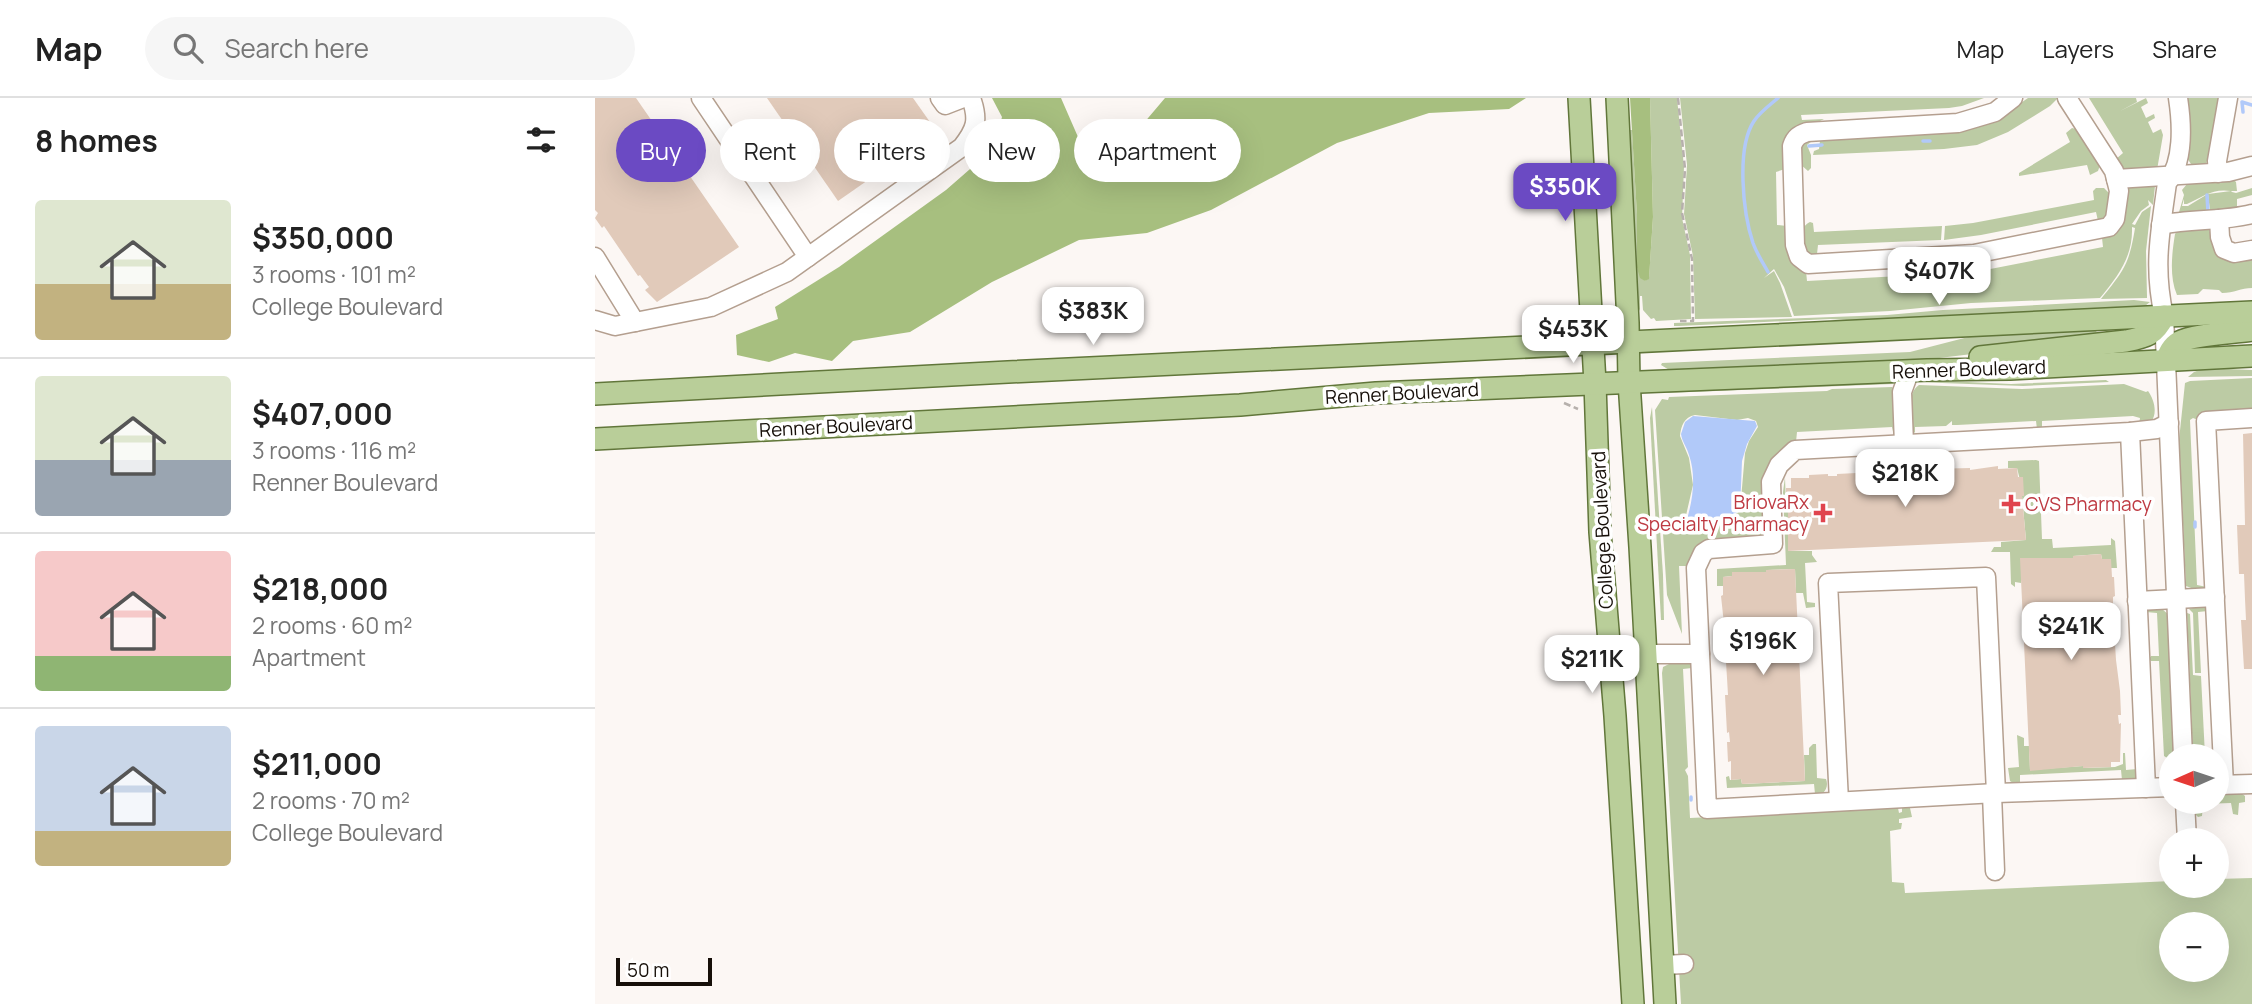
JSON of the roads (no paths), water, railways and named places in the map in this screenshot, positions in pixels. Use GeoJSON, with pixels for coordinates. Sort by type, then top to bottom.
{"type":"FeatureCollection","features":[{"type":"Feature","properties":{"kind":"main road","name":"College Boulevard"},"geometry":{"type":"LineString","coordinates":[[1579,98],[1595,383],[1600,532],[1615,716],[1633,1004]]}},
{"type":"Feature","properties":{"kind":"main road","name":"College Boulevard"},"geometry":{"type":"LineString","coordinates":[[1617,98],[1629,382],[1645,654],[1674,964],[1665,1004]]}},
{"type":"Feature","properties":{"kind":"main road","name":"Renner Boulevard"},"geometry":{"type":"LineString","coordinates":[[595,394],[2252,312]]}},
{"type":"Feature","properties":{"kind":"main road"},"geometry":{"type":"LineString","coordinates":[[1918,370],[1970,359],[2140,338],[2158,329],[2164,316]]}},
{"type":"Feature","properties":{"kind":"main road"},"geometry":{"type":"LineString","coordinates":[[2166,360],[2178,343],[2190,338],[2252,330]]}},
{"type":"Feature","properties":{"kind":"main road","name":"Renner Boulevard"},"geometry":{"type":"LineString","coordinates":[[595,439],[1240,405],[1376,393],[1918,370],[2010,369],[2252,356]]}},
{"type":"Feature","properties":{"kind":"lane"},"geometry":{"type":"LineString","coordinates":[[701,98],[808,257]]}},
{"type":"Feature","properties":{"kind":"lane"},"geometry":{"type":"LineString","coordinates":[[940,98],[945,106],[963,98]]}},
{"type":"Feature","properties":{"kind":"lane"},"geometry":{"type":"LineString","coordinates":[[595,320],[615,326],[711,307],[787,272],[962,147],[974,130],[976,111],[971,98]]}},
{"type":"Feature","properties":{"kind":"lane"},"geometry":{"type":"LineString","coordinates":[[2014,98],[1995,111],[1958,123],[1799,134],[1792,146],[1795,245],[1799,257],[1808,264],[1956,256],[2105,229],[2115,219],[2119,191],[2114,171],[2067,98]]}},
{"type":"Feature","properties":{"kind":"lane"},"geometry":{"type":"LineString","coordinates":[[2178,98],[2181,128],[2173,176],[2167,183],[2166,224],[2157,258],[2158,290],[2164,316],[2182,744]]}},
{"type":"Feature","properties":{"kind":"lane"},"geometry":{"type":"LineString","coordinates":[[2218,173],[2217,161],[2228,98]]}},
{"type":"Feature","properties":{"kind":"lane"},"geometry":{"type":"LineString","coordinates":[[2116,179],[2218,173],[2252,166]]}},
{"type":"Feature","properties":{"kind":"lane"},"geometry":{"type":"LineString","coordinates":[[2166,224],[2237,218],[2252,214]]}},
{"type":"Feature","properties":{"kind":"lane"},"geometry":{"type":"LineString","coordinates":[[2219,219],[2224,249],[2234,253],[2252,250]]}},
{"type":"Feature","properties":{"kind":"lane"},"geometry":{"type":"LineString","coordinates":[[595,257],[635,322]]}},
{"type":"Feature","properties":{"kind":"lane"},"geometry":{"type":"LineString","coordinates":[[1904,444],[1902,392],[1918,370]]}},
{"type":"Feature","properties":{"kind":"lane"},"geometry":{"type":"LineString","coordinates":[[2220,744],[2206,421],[2252,418]]}},
{"type":"Feature","properties":{"kind":"lane"},"geometry":{"type":"LineString","coordinates":[[2159,788],[1707,809],[1696,568],[1698,560],[1709,549],[1773,544],[1771,482],[1779,465],[1795,450],[2130,432],[2157,429],[2169,423]]}},
{"type":"Feature","properties":{"kind":"lane"},"geometry":{"type":"LineString","coordinates":[[2130,432],[2146,788]]}},
{"type":"Feature","properties":{"kind":"lane"},"geometry":{"type":"LineString","coordinates":[[1839,801],[1828,583],[1986,577],[1995,872]]}},
{"type":"Feature","properties":{"kind":"lane"},"geometry":{"type":"LineString","coordinates":[[2137,601],[2215,597]]}},
{"type":"Feature","properties":{"kind":"lane"},"geometry":{"type":"LineString","coordinates":[[1645,654],[1700,653]]}},
{"type":"Feature","properties":{"kind":"lane"},"geometry":{"type":"LineString","coordinates":[[2229,785],[2252,784]]}},
{"type":"Feature","properties":{"kind":"water"},"geometry":{"type":"Polygon","coordinates":[[[1693,416],[1755,421],[1757,426],[1747,444],[1742,461],[1740,511],[1696,521],[1686,529],[1693,491],[1693,473],[1681,434],[1685,422],[1693,416]]]}},
{"type":"Feature","properties":{"kind":"waterway"},"geometry":{"type":"LineString","coordinates":[[1768,272],[1749,230],[1743,164],[1748,133],[1754,121],[1778,98]]}},
{"type":"Feature","properties":{"kind":"waterway"},"geometry":{"type":"LineString","coordinates":[[2243,112],[2242,102],[2252,105]]}},
{"type":"Feature","properties":{"kind":"waterway"},"geometry":{"type":"LineString","coordinates":[[1923,141],[1930,141]]}},
{"type":"Feature","properties":{"kind":"waterway"},"geometry":{"type":"LineString","coordinates":[[1809,146],[1822,145]]}},
{"type":"Feature","properties":{"kind":"waterway"},"geometry":{"type":"LineString","coordinates":[[2207,195],[2208,213]]}},
{"type":"Feature","properties":{"kind":"waterway"},"geometry":{"type":"LineString","coordinates":[[2195,522],[2195,527]]}},
{"type":"Feature","properties":{"kind":"place","name":"CVS Pharmacy"},"geometry":{"type":"Point","coordinates":[2011,504]}},
{"type":"Feature","properties":{"kind":"place","name":"BriovaRx Specialty Pharmacy"},"geometry":{"type":"Point","coordinates":[1823,513]}}]}
